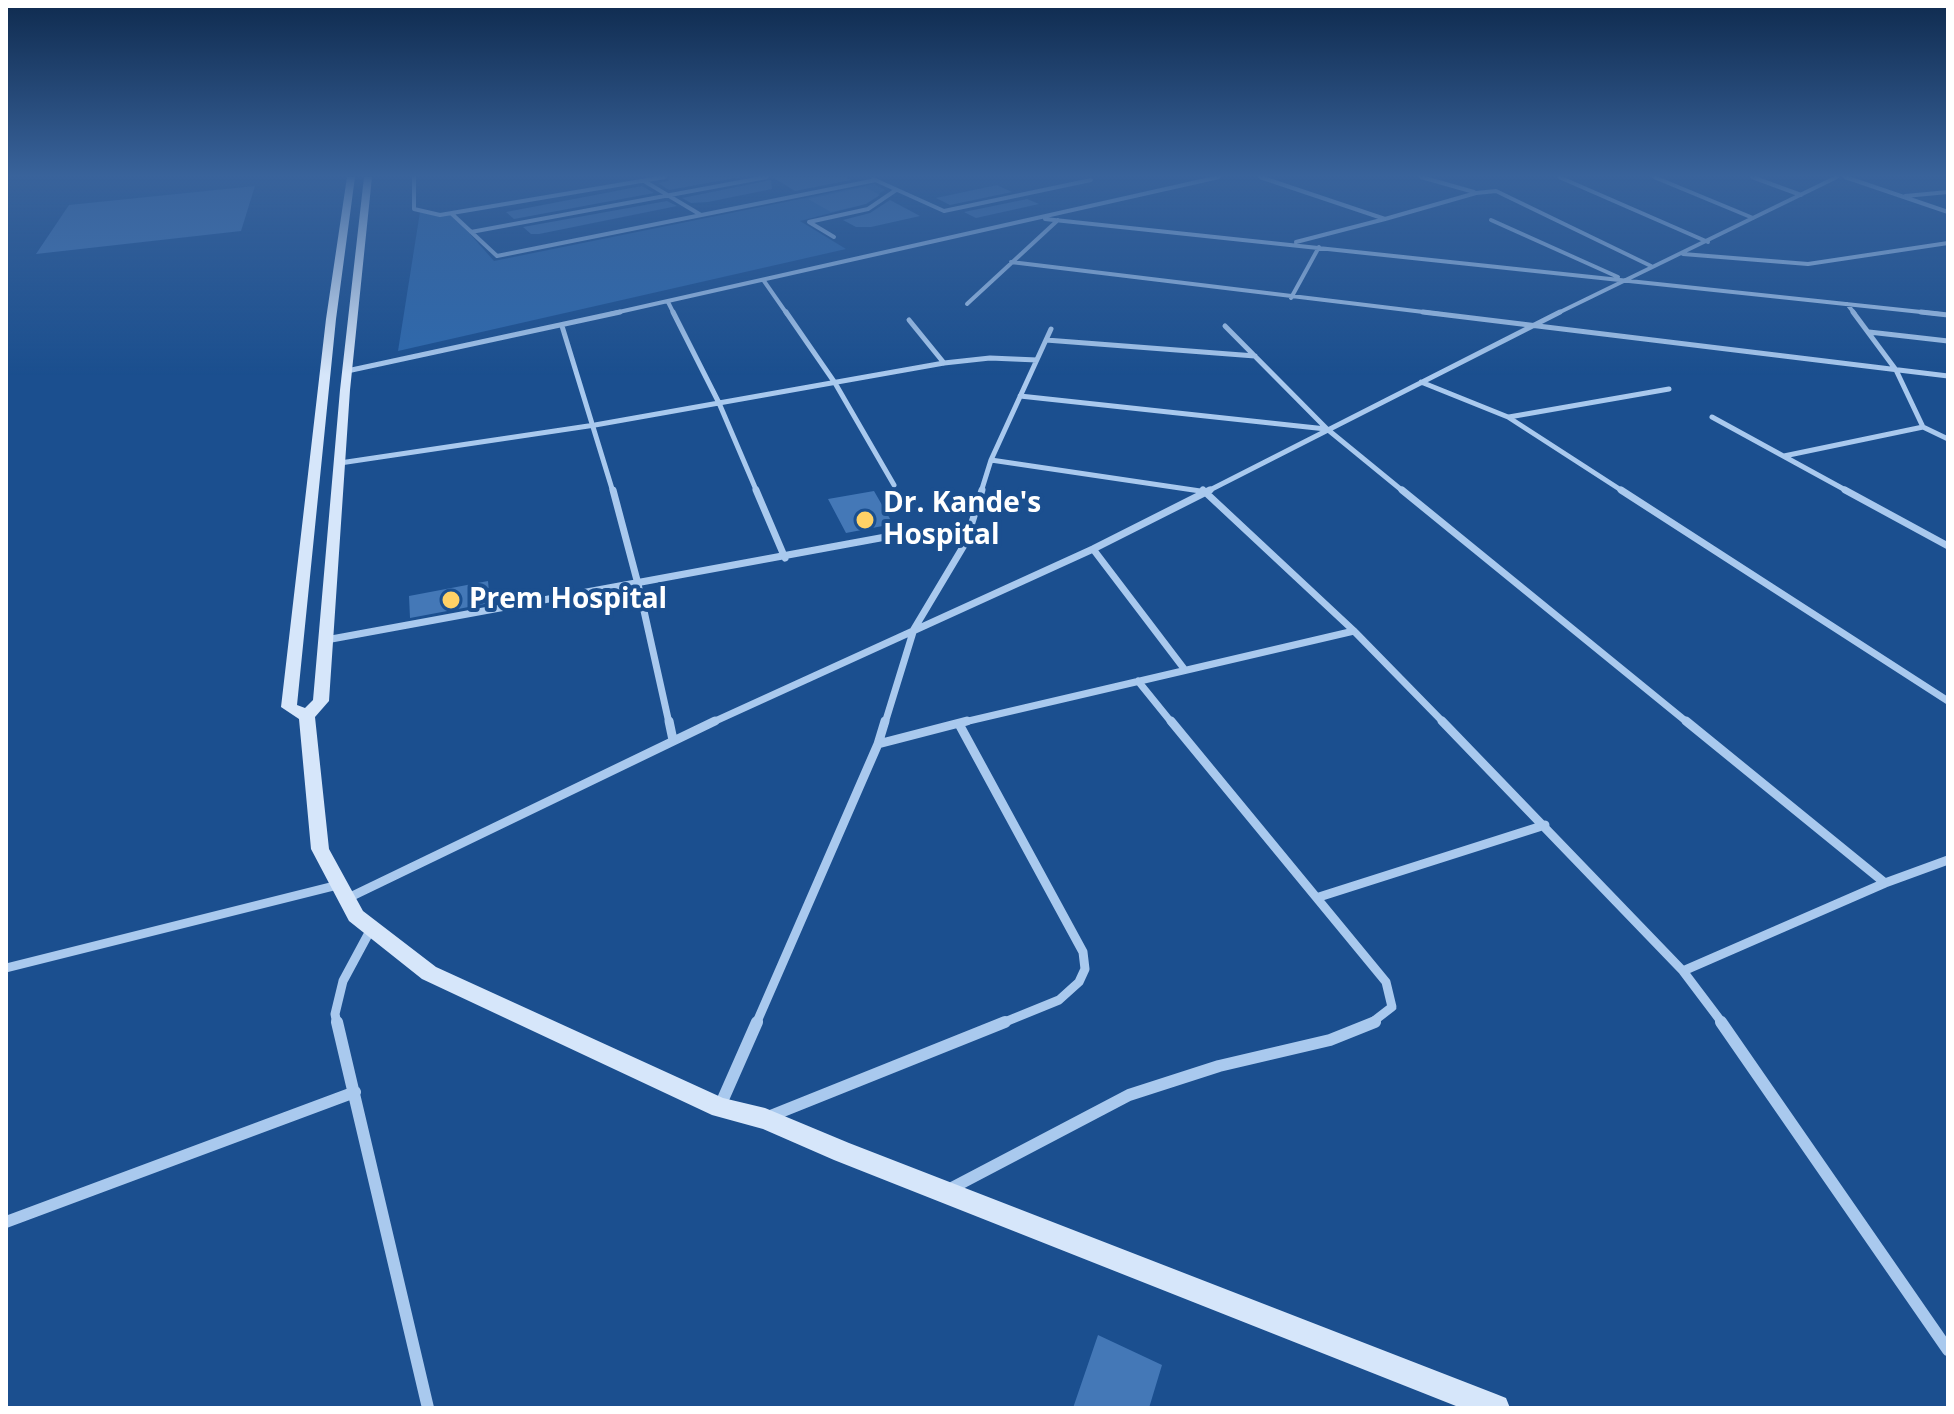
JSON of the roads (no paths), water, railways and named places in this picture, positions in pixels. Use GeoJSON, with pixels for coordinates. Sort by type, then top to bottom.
{"type":"FeatureCollection","features":[{"type":"Feature","properties":{"kind":"street"},"geometry":{"type":"LineString","coordinates":[[307,716],[289,707],[342,243]]}},
{"type":"Feature","properties":{"kind":"street"},"geometry":{"type":"LineString","coordinates":[[361,243],[347,371],[321,701],[307,716],[320,849],[356,916],[429,973],[720,1108],[765,1119],[1496,1408]]}},
{"type":"Feature","properties":{"kind":"street"},"geometry":{"type":"LineString","coordinates":[[483,243],[497,256],[562,243]]}},
{"type":"Feature","properties":{"kind":"street"},"geometry":{"type":"LineString","coordinates":[[347,371],[936,243]]}},
{"type":"Feature","properties":{"kind":"street"},"geometry":{"type":"LineString","coordinates":[[967,304],[1032,243]]}},
{"type":"Feature","properties":{"kind":"street"},"geometry":{"type":"LineString","coordinates":[[1278,243],[1948,315]]}},
{"type":"Feature","properties":{"kind":"street"},"geometry":{"type":"LineString","coordinates":[[1288,244],[1292,243]]}},
{"type":"Feature","properties":{"kind":"street"},"geometry":{"type":"LineString","coordinates":[[1542,243],[1624,280]]}},
{"type":"Feature","properties":{"kind":"street"},"geometry":{"type":"LineString","coordinates":[[1605,243],[1651,266]]}},
{"type":"Feature","properties":{"kind":"street"},"geometry":{"type":"LineString","coordinates":[[6,968],[342,892],[1093,549],[1651,266],[1706,243]]}},
{"type":"Feature","properties":{"kind":"street"},"geometry":{"type":"LineString","coordinates":[[1682,254],[1808,264],[1948,243]]}},
{"type":"Feature","properties":{"kind":"street"},"geometry":{"type":"LineString","coordinates":[[1291,298],[1319,247]]}},
{"type":"Feature","properties":{"kind":"street"},"geometry":{"type":"LineString","coordinates":[[1011,262],[1530,328],[1948,376]]}},
{"type":"Feature","properties":{"kind":"street"},"geometry":{"type":"LineString","coordinates":[[764,281],[835,383],[894,485]]}},
{"type":"Feature","properties":{"kind":"street"},"geometry":{"type":"LineString","coordinates":[[668,302],[719,403],[785,558]]}},
{"type":"Feature","properties":{"kind":"street"},"geometry":{"type":"LineString","coordinates":[[1847,304],[1896,370],[1923,427]]}},
{"type":"Feature","properties":{"kind":"street"},"geometry":{"type":"LineString","coordinates":[[909,320],[944,363]]}},
{"type":"Feature","properties":{"kind":"street"},"geometry":{"type":"LineString","coordinates":[[562,326],[595,425],[638,584],[673,740]]}},
{"type":"Feature","properties":{"kind":"street"},"geometry":{"type":"LineString","coordinates":[[1225,326],[1327,429],[1885,883]]}},
{"type":"Feature","properties":{"kind":"street"},"geometry":{"type":"LineString","coordinates":[[720,1108],[878,744],[914,629],[966,542],[991,460],[1051,329]]}},
{"type":"Feature","properties":{"kind":"street"},"geometry":{"type":"LineString","coordinates":[[1869,332],[1948,341]]}},
{"type":"Feature","properties":{"kind":"street"},"geometry":{"type":"LineString","coordinates":[[1046,340],[1255,356]]}},
{"type":"Feature","properties":{"kind":"street"},"geometry":{"type":"LineString","coordinates":[[340,463],[595,425],[944,363],[990,358],[1037,360]]}},
{"type":"Feature","properties":{"kind":"street"},"geometry":{"type":"LineString","coordinates":[[1421,382],[1508,417],[1948,701]]}},
{"type":"Feature","properties":{"kind":"street"},"geometry":{"type":"LineString","coordinates":[[1508,417],[1669,389]]}},
{"type":"Feature","properties":{"kind":"street"},"geometry":{"type":"LineString","coordinates":[[1020,396],[1327,429]]}},
{"type":"Feature","properties":{"kind":"street"},"geometry":{"type":"LineString","coordinates":[[1712,417],[1948,546]]}},
{"type":"Feature","properties":{"kind":"street"},"geometry":{"type":"LineString","coordinates":[[1784,456],[1923,427],[1948,439]]}},
{"type":"Feature","properties":{"kind":"street"},"geometry":{"type":"LineString","coordinates":[[991,460],[1205,490],[1354,631],[1683,971],[1756,1068],[1948,1350]]}},
{"type":"Feature","properties":{"kind":"street"},"geometry":{"type":"LineString","coordinates":[[326,640],[785,558],[891,536],[966,542]]}},
{"type":"Feature","properties":{"kind":"street"},"geometry":{"type":"LineString","coordinates":[[1093,549],[1185,670]]}},
{"type":"Feature","properties":{"kind":"street"},"geometry":{"type":"LineString","coordinates":[[878,744],[1028,705],[1354,631]]}},
{"type":"Feature","properties":{"kind":"street"},"geometry":{"type":"LineString","coordinates":[[944,1192],[1129,1095],[1219,1066],[1330,1040],[1374,1022],[1392,1007],[1386,982],[1138,681]]}},
{"type":"Feature","properties":{"kind":"street"},"geometry":{"type":"LineString","coordinates":[[765,1119],[1059,1000],[1079,982],[1085,969],[1083,952],[959,724]]}},
{"type":"Feature","properties":{"kind":"street"},"geometry":{"type":"LineString","coordinates":[[1319,897],[1545,825]]}},
{"type":"Feature","properties":{"kind":"street"},"geometry":{"type":"LineString","coordinates":[[1683,971],[1885,883],[1948,860]]}},
{"type":"Feature","properties":{"kind":"street"},"geometry":{"type":"LineString","coordinates":[[371,929],[336,999],[335,1014],[428,1408]]}},
{"type":"Feature","properties":{"kind":"street"},"geometry":{"type":"LineString","coordinates":[[6,1222],[355,1092]]}},
{"type":"Feature","properties":{"kind":"place","name":"Dr. Kande's Hospital"},"geometry":{"type":"Point","coordinates":[865,520]}},
{"type":"Feature","properties":{"kind":"place","name":"Prem Hospital"},"geometry":{"type":"Point","coordinates":[451,600]}}]}
